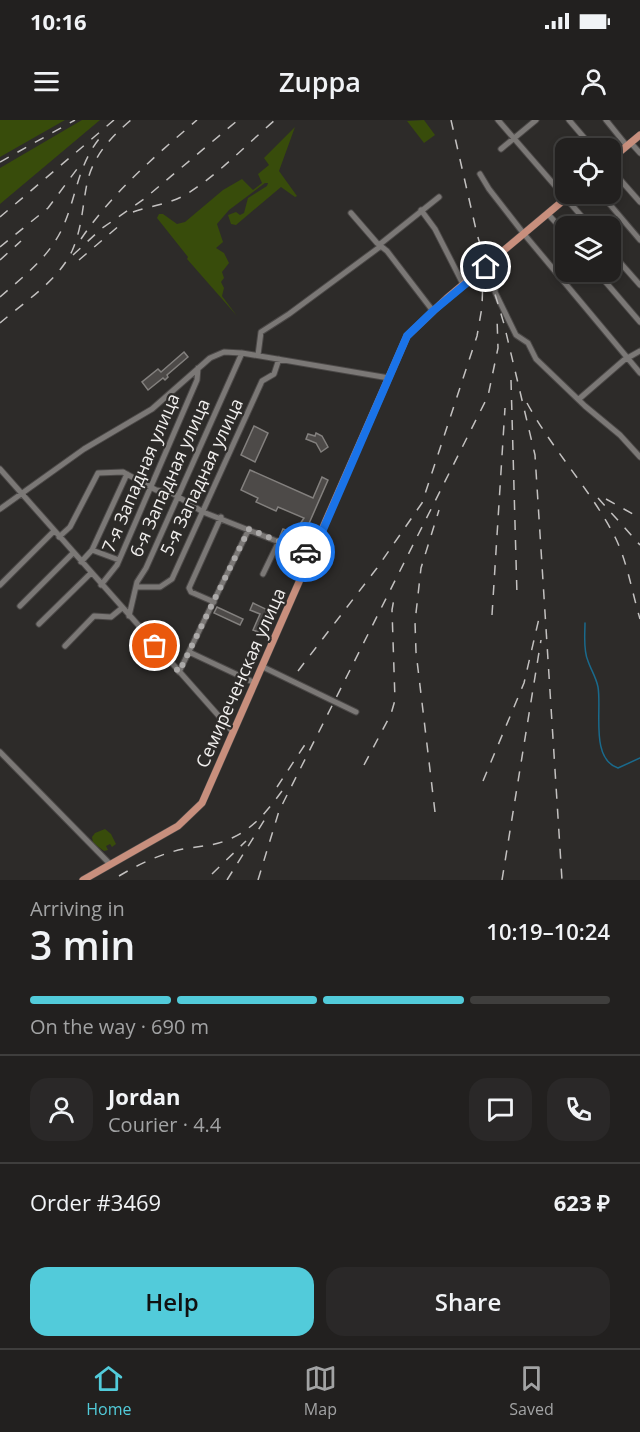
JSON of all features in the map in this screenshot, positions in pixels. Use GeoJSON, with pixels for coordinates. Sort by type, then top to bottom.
{"type":"FeatureCollection","features":[{"type":"Feature","properties":{"kind":"main road"},"geometry":{"type":"LineString","coordinates":[[621,151],[640,135]]}},
{"type":"Feature","properties":{"kind":"main road","name":"Семиреченская улица"},"geometry":{"type":"LineString","coordinates":[[83,880],[170,831],[194,813],[202,803],[407,336],[463,284],[559,204]]}},
{"type":"Feature","properties":{"kind":"street"},"geometry":{"type":"LineString","coordinates":[[498,120],[555,182]]}},
{"type":"Feature","properties":{"kind":"street"},"geometry":{"type":"LineString","coordinates":[[501,149],[536,120]]}},
{"type":"Feature","properties":{"kind":"street"},"geometry":{"type":"LineString","coordinates":[[569,120],[584,138]]}},
{"type":"Feature","properties":{"kind":"street"},"geometry":{"type":"LineString","coordinates":[[606,120],[640,153]]}},
{"type":"Feature","properties":{"kind":"street"},"geometry":{"type":"LineString","coordinates":[[480,174],[524,234],[640,373]]}},
{"type":"Feature","properties":{"kind":"street"},"geometry":{"type":"LineString","coordinates":[[621,180],[640,202]]}},
{"type":"Feature","properties":{"kind":"street"},"geometry":{"type":"LineString","coordinates":[[258,355],[261,332],[289,315],[439,197]]}},
{"type":"Feature","properties":{"kind":"street"},"geometry":{"type":"LineString","coordinates":[[609,204],[640,240]]}},
{"type":"Feature","properties":{"kind":"street"},"geometry":{"type":"LineString","coordinates":[[421,210],[435,229],[463,284]]}},
{"type":"Feature","properties":{"kind":"street"},"geometry":{"type":"LineString","coordinates":[[351,213],[394,259],[433,311]]}},
{"type":"Feature","properties":{"kind":"street"},"geometry":{"type":"LineString","coordinates":[[548,214],[555,222]]}},
{"type":"Feature","properties":{"kind":"street"},"geometry":{"type":"LineString","coordinates":[[496,258],[495,292],[516,335],[528,343],[536,359],[620,435],[639,456]]}},
{"type":"Feature","properties":{"kind":"street"},"geometry":{"type":"LineString","coordinates":[[621,263],[640,285]]}},
{"type":"Feature","properties":{"kind":"street"},"geometry":{"type":"LineString","coordinates":[[606,282],[640,322]]}},
{"type":"Feature","properties":{"kind":"street"},"geometry":{"type":"LineString","coordinates":[[579,399],[627,357],[640,351]]}},
{"type":"Feature","properties":{"kind":"street"},"geometry":{"type":"LineString","coordinates":[[0,509],[95,442],[138,420],[210,358],[224,352],[258,355],[389,378]]}},
{"type":"Feature","properties":{"kind":"street","name":"6-я Западная улица"},"geometry":{"type":"LineString","coordinates":[[129,616],[136,587],[242,353]]}},
{"type":"Feature","properties":{"kind":"street","name":"5-я Западная улица"},"geometry":{"type":"LineString","coordinates":[[136,587],[160,587],[172,579],[262,381],[274,374],[279,359]]}},
{"type":"Feature","properties":{"kind":"street","name":"7-я Западная улица"},"geometry":{"type":"LineString","coordinates":[[101,585],[119,561],[197,380],[198,368]]}},
{"type":"Feature","properties":{"kind":"street"},"geometry":{"type":"LineString","coordinates":[[0,469],[233,732]]}},
{"type":"Feature","properties":{"kind":"street"},"geometry":{"type":"LineString","coordinates":[[59,537],[70,527],[98,472],[117,472],[127,474],[151,488],[168,492],[203,512],[221,517],[312,555]]}},
{"type":"Feature","properties":{"kind":"street"},"geometry":{"type":"LineString","coordinates":[[81,562],[92,550],[127,474]]}},
{"type":"Feature","properties":{"kind":"street"},"geometry":{"type":"LineString","coordinates":[[214,602],[191,592],[189,588],[221,517]]}},
{"type":"Feature","properties":{"kind":"street"},"geometry":{"type":"LineString","coordinates":[[179,672],[249,529]]}},
{"type":"Feature","properties":{"kind":"street"},"geometry":{"type":"LineString","coordinates":[[0,585],[54,531]]}},
{"type":"Feature","properties":{"kind":"street"},"geometry":{"type":"LineString","coordinates":[[263,574],[279,541]]}},
{"type":"Feature","properties":{"kind":"street"},"geometry":{"type":"LineString","coordinates":[[92,550],[119,561]]}},
{"type":"Feature","properties":{"kind":"street"},"geometry":{"type":"LineString","coordinates":[[20,606],[73,553]]}},
{"type":"Feature","properties":{"kind":"street"},"geometry":{"type":"LineString","coordinates":[[39,624],[91,573]]}},
{"type":"Feature","properties":{"kind":"street"},"geometry":{"type":"LineString","coordinates":[[65,646],[94,616],[111,617],[122,608]]}},
{"type":"Feature","properties":{"kind":"street"},"geometry":{"type":"LineString","coordinates":[[189,652],[255,683]]}},
{"type":"Feature","properties":{"kind":"street"},"geometry":{"type":"LineString","coordinates":[[263,667],[356,712]]}},
{"type":"Feature","properties":{"kind":"street"},"geometry":{"type":"LineString","coordinates":[[0,752],[110,864]]}},
{"type":"Feature","properties":{"kind":"green space"},"geometry":{"type":"Polygon","coordinates":[[[0,120],[65,120],[0,157],[0,120]]]}},
{"type":"Feature","properties":{"kind":"green space"},"geometry":{"type":"Polygon","coordinates":[[[82,120],[100,120],[0,204],[0,168],[82,120]]]}},
{"type":"Feature","properties":{"kind":"green space"},"geometry":{"type":"Polygon","coordinates":[[[424,120],[435,135],[424,143],[407,121],[424,120]]]}},
{"type":"Feature","properties":{"kind":"green space"},"geometry":{"type":"Polygon","coordinates":[[[295,127],[279,171],[297,196],[295,197],[281,187],[236,225],[231,224],[228,215],[236,212],[240,215],[244,213],[248,198],[267,186],[268,183],[265,183],[229,210],[217,224],[223,242],[216,248],[224,253],[229,263],[222,272],[224,278],[221,282],[224,288],[222,296],[237,316],[187,259],[188,257],[157,218],[159,214],[163,214],[177,224],[185,222],[223,190],[242,179],[253,190],[262,183],[258,174],[269,165],[264,158],[295,127]]]}},
{"type":"Feature","properties":{"kind":"green space"},"geometry":{"type":"Polygon","coordinates":[[[105,829],[111,834],[116,844],[112,847],[110,844],[106,846],[108,850],[104,851],[93,843],[92,837],[95,833],[105,829]]]}},
{"type":"Feature","properties":{"kind":"building"},"geometry":{"type":"Polygon","coordinates":[[[184,352],[188,357],[167,375],[165,380],[163,378],[148,390],[142,382],[158,369],[161,372],[184,352]]]}},
{"type":"Feature","properties":{"kind":"building"},"geometry":{"type":"Polygon","coordinates":[[[254,426],[268,433],[255,462],[241,455],[254,426]]]}},
{"type":"Feature","properties":{"kind":"building"},"geometry":{"type":"Polygon","coordinates":[[[316,433],[322,436],[328,447],[321,452],[316,443],[306,439],[308,434],[315,436],[316,433]]]}},
{"type":"Feature","properties":{"kind":"building"},"geometry":{"type":"Polygon","coordinates":[[[250,470],[313,498],[322,477],[328,480],[300,544],[280,536],[283,529],[294,533],[304,518],[278,507],[276,511],[256,502],[258,498],[241,490],[250,470]]]}},
{"type":"Feature","properties":{"kind":"building"},"geometry":{"type":"Polygon","coordinates":[[[253,603],[274,613],[263,634],[253,630],[260,614],[250,610],[253,603]]]}},
{"type":"Feature","properties":{"kind":"building"},"geometry":{"type":"Polygon","coordinates":[[[217,607],[243,619],[240,625],[214,613],[217,607]]]}},
{"type":"Feature","properties":{"kind":"waterway"},"geometry":{"type":"LineString","coordinates":[[585,623],[585,652],[598,687],[599,733],[604,755],[609,763],[618,768],[640,758]]}},
{"type":"Feature","properties":{"kind":"railway"},"geometry":{"type":"LineString","coordinates":[[0,162],[75,120]]}},
{"type":"Feature","properties":{"kind":"railway"},"geometry":{"type":"LineString","coordinates":[[0,217],[114,120]]}},
{"type":"Feature","properties":{"kind":"railway"},"geometry":{"type":"LineString","coordinates":[[0,323],[30,299],[66,262],[78,233],[91,170],[99,154],[110,140],[131,120]]}},
{"type":"Feature","properties":{"kind":"railway"},"geometry":{"type":"LineString","coordinates":[[81,239],[120,190],[197,120]]}},
{"type":"Feature","properties":{"kind":"railway"},"geometry":{"type":"LineString","coordinates":[[73,255],[101,229],[144,199],[238,120]]}},
{"type":"Feature","properties":{"kind":"railway"},"geometry":{"type":"LineString","coordinates":[[133,212],[185,195],[220,169],[275,120]]}},
{"type":"Feature","properties":{"kind":"railway"},"geometry":{"type":"LineString","coordinates":[[451,120],[477,234],[504,324],[535,455],[562,880]]}},
{"type":"Feature","properties":{"kind":"railway"},"geometry":{"type":"LineString","coordinates":[[0,297],[35,266],[50,249],[62,229],[83,167],[105,132]]}},
{"type":"Feature","properties":{"kind":"railway"},"geometry":{"type":"LineString","coordinates":[[0,247],[48,208],[77,169]]}},
{"type":"Feature","properties":{"kind":"railway"},"geometry":{"type":"LineString","coordinates":[[79,260],[120,225]]}},
{"type":"Feature","properties":{"kind":"railway"},"geometry":{"type":"LineString","coordinates":[[0,260],[21,241]]}},
{"type":"Feature","properties":{"kind":"railway"},"geometry":{"type":"LineString","coordinates":[[298,671],[377,568],[422,503],[477,336],[482,307],[483,275]]}},
{"type":"Feature","properties":{"kind":"railway"},"geometry":{"type":"LineString","coordinates":[[258,880],[279,811],[488,396],[498,348],[497,318]]}},
{"type":"Feature","properties":{"kind":"railway"},"geometry":{"type":"LineString","coordinates":[[511,380],[517,595]]}},
{"type":"Feature","properties":{"kind":"railway"},"geometry":{"type":"LineString","coordinates":[[527,403],[548,438],[596,504],[616,539],[627,569],[640,619]]}},
{"type":"Feature","properties":{"kind":"railway"},"geometry":{"type":"LineString","coordinates":[[492,615],[505,408]]}},
{"type":"Feature","properties":{"kind":"railway"},"geometry":{"type":"LineString","coordinates":[[598,498],[640,545]]}},
{"type":"Feature","properties":{"kind":"railway"},"geometry":{"type":"LineString","coordinates":[[606,499],[640,518]]}},
{"type":"Feature","properties":{"kind":"railway"},"geometry":{"type":"LineString","coordinates":[[435,812],[416,652],[415,622],[421,568],[439,510]]}},
{"type":"Feature","properties":{"kind":"railway"},"geometry":{"type":"LineString","coordinates":[[364,765],[391,714],[395,700],[392,610],[395,593]]}},
{"type":"Feature","properties":{"kind":"railway"},"geometry":{"type":"LineString","coordinates":[[483,781],[524,683],[540,614]]}},
{"type":"Feature","properties":{"kind":"railway"},"geometry":{"type":"LineString","coordinates":[[502,880],[541,640]]}},
{"type":"Feature","properties":{"kind":"railway"},"geometry":{"type":"LineString","coordinates":[[277,787],[308,740]]}},
{"type":"Feature","properties":{"kind":"railway"},"geometry":{"type":"LineString","coordinates":[[119,876],[166,854],[220,843],[240,834],[260,818],[282,791]]}},
{"type":"Feature","properties":{"kind":"railway"},"geometry":{"type":"LineString","coordinates":[[227,880],[265,819]]}},
{"type":"Feature","properties":{"kind":"railway"},"geometry":{"type":"LineString","coordinates":[[212,874],[246,841]]}},
{"type":"Feature","properties":{"kind":"way so far"},"geometry":{"type":"LineString","coordinates":[[155,646],[179,672],[249,529],[305,552]]}},
{"type":"Feature","properties":{"kind":"route"},"geometry":{"type":"LineString","coordinates":[[305,552],[312,555],[407,336],[463,284],[486,267]]}}]}
